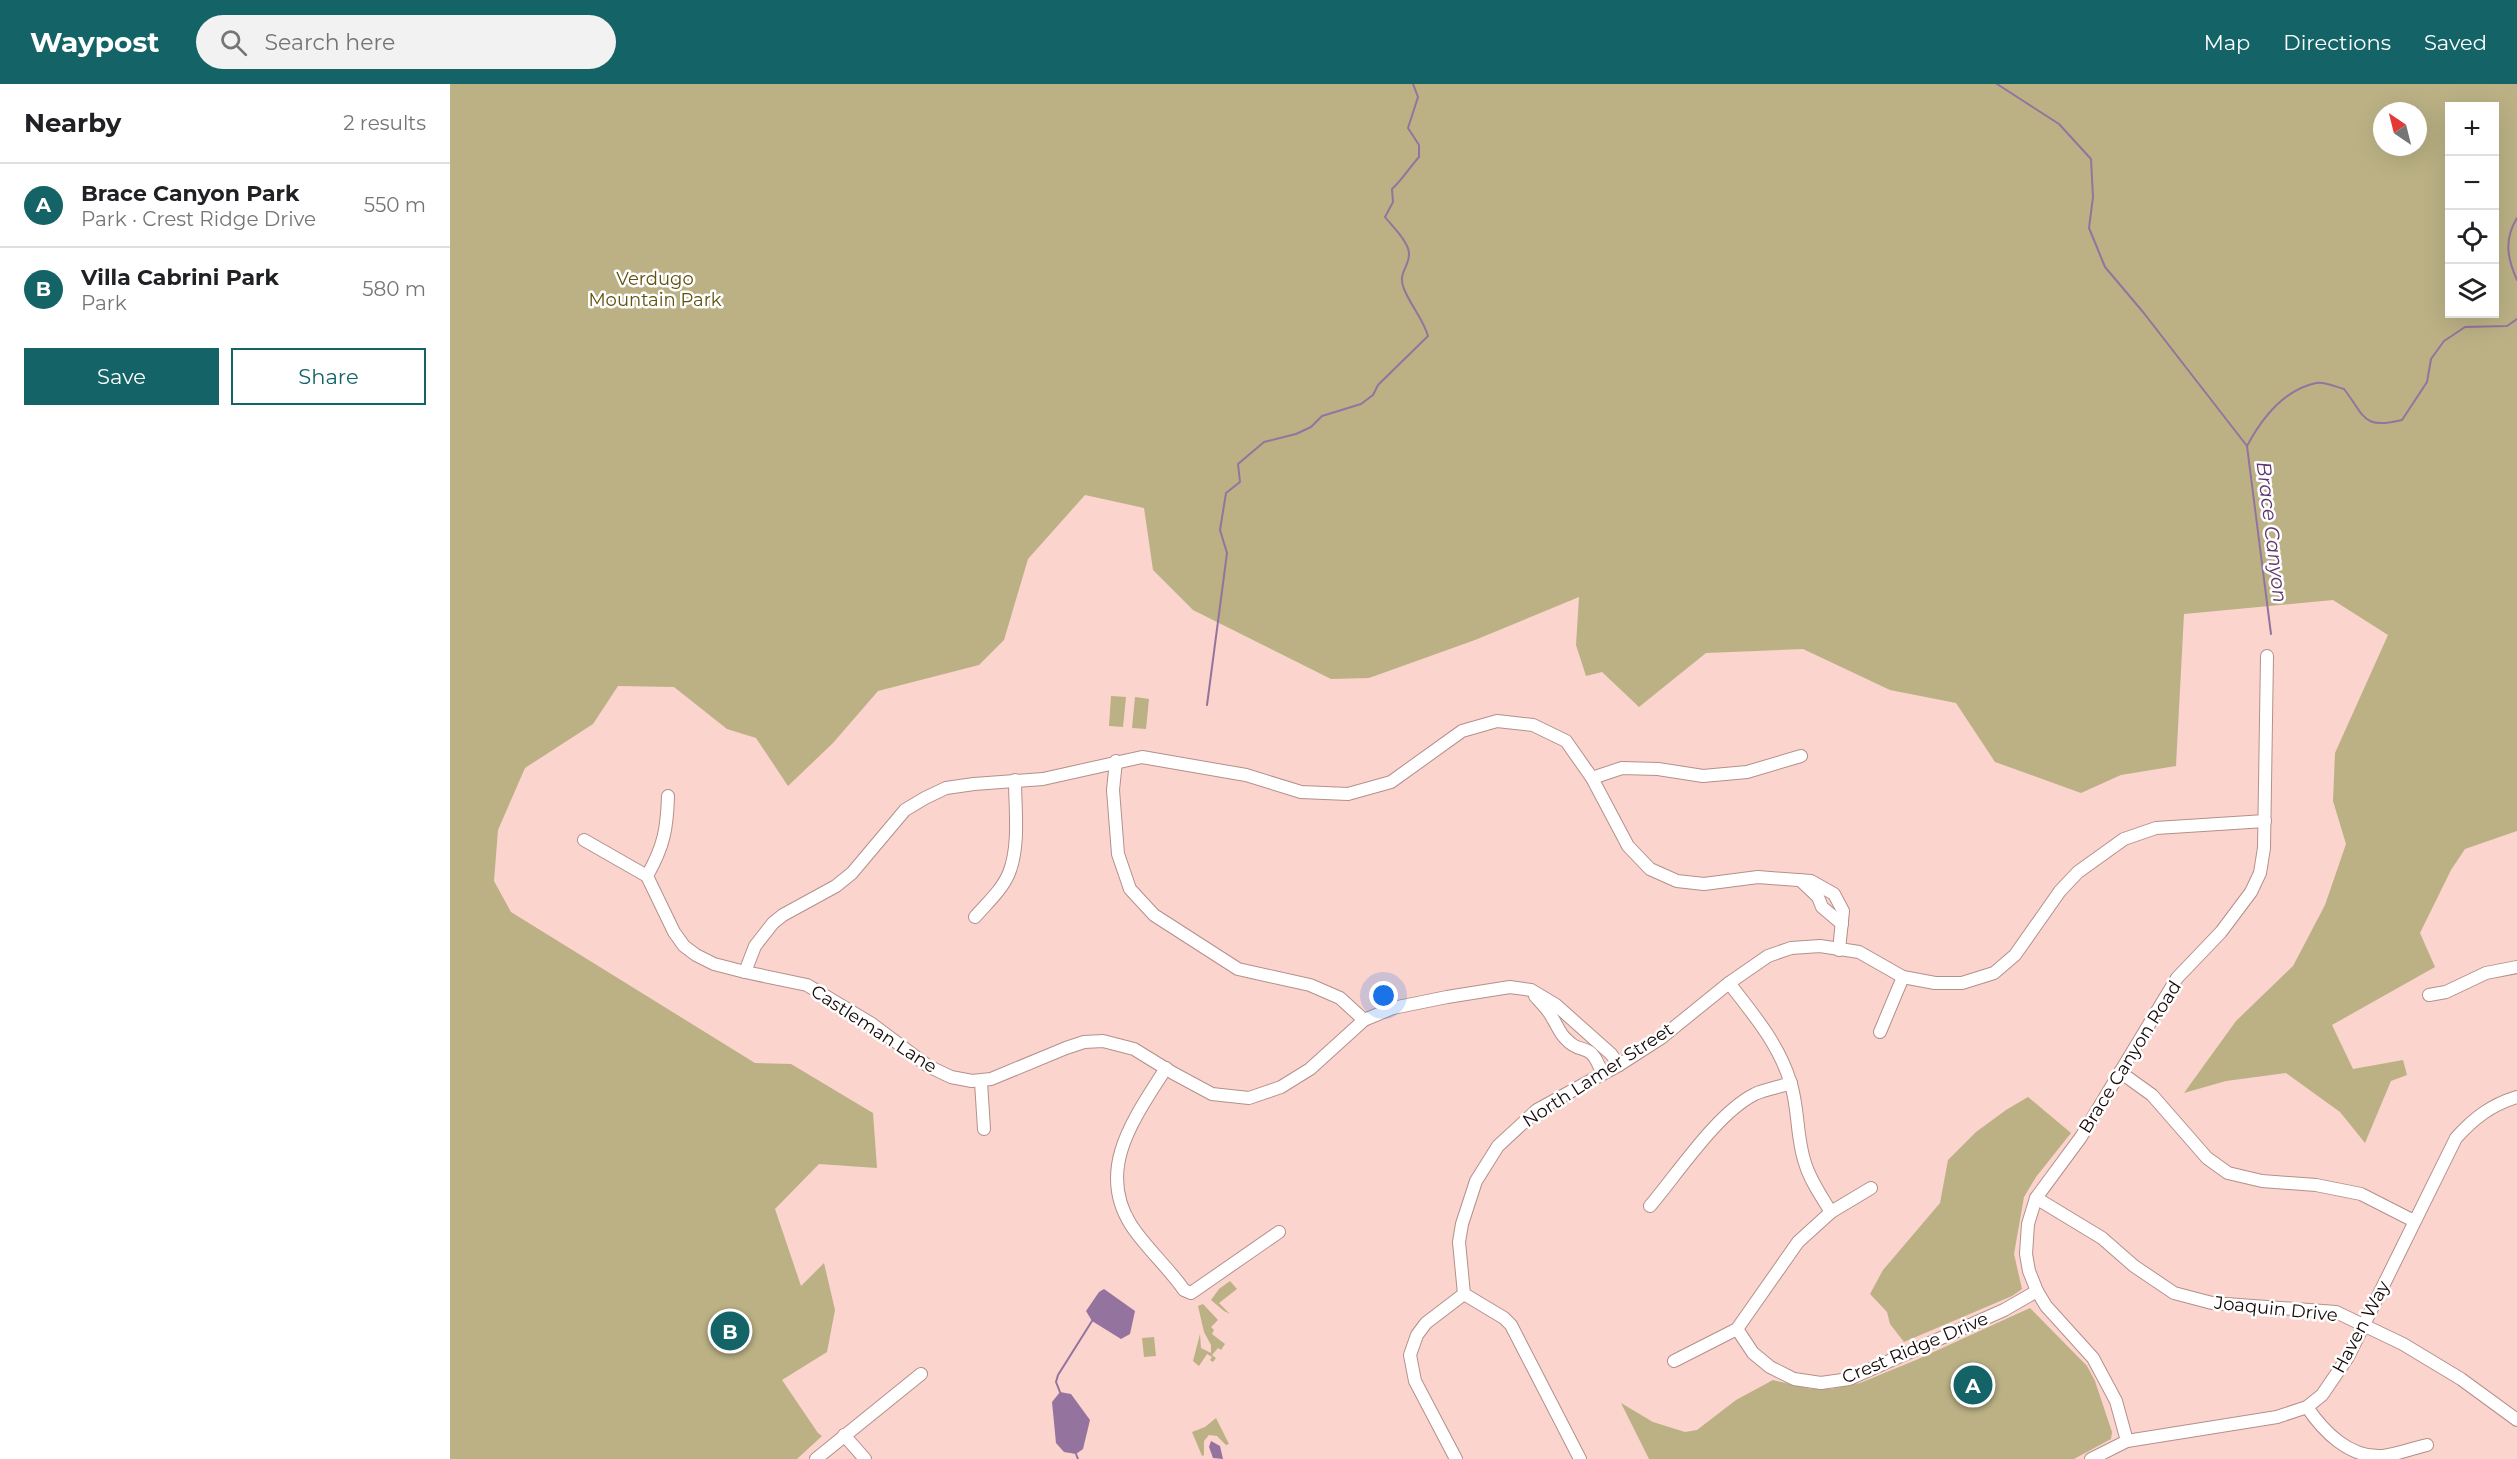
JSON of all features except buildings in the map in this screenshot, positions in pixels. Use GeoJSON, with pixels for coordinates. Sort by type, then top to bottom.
{"type":"FeatureCollection","features":[{"type":"Feature","properties":{"kind":"street","name":"Brace Canyon Road"},"geometry":{"type":"LineString","coordinates":[[2127,1441],[2116,1401],[2093,1358],[2046,1306],[2037,1292],[2029,1271],[2026,1254],[2028,1224],[2036,1198],[2081,1137],[2177,978],[2221,932],[2251,892],[2260,873],[2265,821],[2267,656]]}},
{"type":"Feature","properties":{"kind":"street"},"geometry":{"type":"LineString","coordinates":[[745,972],[755,946],[773,923],[783,915],[836,886],[852,873],[905,810],[946,788],[1043,779],[1142,757],[1185,762],[1246,775],[1300,792],[1348,794],[1391,782],[1462,731],[1497,721],[1533,725],[1566,741],[1592,778],[1628,846],[1650,869],[1677,880],[1704,884],[1758,877],[1810,881],[1834,894],[1843,911],[1839,950]]}},
{"type":"Feature","properties":{"kind":"street"},"geometry":{"type":"LineString","coordinates":[[1592,778],[1622,768],[1703,776],[1747,772],[1801,756]]}},
{"type":"Feature","properties":{"kind":"street"},"geometry":{"type":"LineString","coordinates":[[1116,761],[1113,790],[1119,854],[1130,889],[1154,915],[1238,969],[1310,985],[1340,998],[1364,1020]]}},
{"type":"Feature","properties":{"kind":"street"},"geometry":{"type":"LineString","coordinates":[[975,916],[996,894],[1009,873],[1015,849],[1015,780]]}},
{"type":"Feature","properties":{"kind":"street"},"geometry":{"type":"LineString","coordinates":[[584,840],[648,876],[661,851],[667,822],[668,796]]}},
{"type":"Feature","properties":{"kind":"street","name":"North Lamer Street"},"geometry":{"type":"LineString","coordinates":[[1464,1293],[1459,1242],[1462,1224],[1476,1181],[1498,1146],[1537,1110],[1619,1065],[1661,1038],[1729,983],[1768,956],[1791,948],[1820,946],[1859,952],[1903,977],[1935,983],[1962,983],[1994,973],[2015,955],[2060,891],[2078,872],[2124,839],[2156,828],[2265,821]]}},
{"type":"Feature","properties":{"kind":"street","name":"Castleman Lane"},"geometry":{"type":"LineString","coordinates":[[648,876],[674,932],[684,946],[714,964],[807,985],[872,1024],[928,1066],[951,1077],[981,1082],[1084,1042],[1116,1043],[1134,1049],[1212,1094],[1249,1098],[1281,1087],[1310,1069],[1364,1020],[1393,1008],[1447,996],[1510,987],[1531,990],[1556,1005],[1611,1054],[1619,1065]]}},
{"type":"Feature","properties":{"kind":"street"},"geometry":{"type":"LineString","coordinates":[[1800,880],[1818,897],[1822,907],[1842,924]]}},
{"type":"Feature","properties":{"kind":"street"},"geometry":{"type":"LineString","coordinates":[[2429,994],[2446,992],[2486,973],[2517,967]]}},
{"type":"Feature","properties":{"kind":"street"},"geometry":{"type":"LineString","coordinates":[[1880,1032],[1903,977]]}},
{"type":"Feature","properties":{"kind":"street"},"geometry":{"type":"LineString","coordinates":[[1729,983],[1780,1053],[1791,1083],[1804,1163],[1831,1212]]}},
{"type":"Feature","properties":{"kind":"street"},"geometry":{"type":"LineString","coordinates":[[1531,990],[1552,1016],[1564,1038],[1571,1044],[1590,1050],[1602,1073]]}},
{"type":"Feature","properties":{"kind":"street"},"geometry":{"type":"LineString","coordinates":[[1166,1068],[1124,1137],[1119,1159],[1117,1188],[1121,1206],[1141,1238],[1184,1290],[1195,1292],[1279,1232]]}},
{"type":"Feature","properties":{"kind":"street"},"geometry":{"type":"LineString","coordinates":[[2120,1072],[2152,1095],[2207,1158],[2228,1173],[2262,1181],[2316,1185],[2361,1194],[2415,1221]]}},
{"type":"Feature","properties":{"kind":"street"},"geometry":{"type":"LineString","coordinates":[[981,1082],[984,1129]]}},
{"type":"Feature","properties":{"kind":"street"},"geometry":{"type":"LineString","coordinates":[[1650,1206],[1718,1124],[1735,1107],[1756,1094],[1791,1083]]}},
{"type":"Feature","properties":{"kind":"street","name":"Haven Way"},"geometry":{"type":"LineString","coordinates":[[2091,1459],[2127,1441],[2277,1417],[2307,1407],[2322,1395],[2348,1358],[2456,1138],[2486,1110],[2517,1097]]}},
{"type":"Feature","properties":{"kind":"street"},"geometry":{"type":"LineString","coordinates":[[1674,1361],[1737,1329],[1798,1242],[1831,1212],[1871,1188]]}},
{"type":"Feature","properties":{"kind":"street","name":"Joaquin Drive"},"geometry":{"type":"LineString","coordinates":[[2036,1198],[2102,1238],[2134,1266],[2174,1293],[2212,1303],[2337,1312],[2403,1344],[2461,1379],[2517,1420]]}},
{"type":"Feature","properties":{"kind":"street","name":"Crest Ridge Drive"},"geometry":{"type":"LineString","coordinates":[[1737,1329],[1753,1353],[1770,1367],[1794,1379],[1821,1383],[1849,1379],[2004,1310],[2037,1292]]}},
{"type":"Feature","properties":{"kind":"street"},"geometry":{"type":"LineString","coordinates":[[1456,1459],[1414,1381],[1410,1355],[1417,1335],[1426,1323],[1464,1293],[1504,1318],[1511,1325],[1580,1459]]}},
{"type":"Feature","properties":{"kind":"street"},"geometry":{"type":"LineString","coordinates":[[816,1459],[921,1374]]}},
{"type":"Feature","properties":{"kind":"street"},"geometry":{"type":"LineString","coordinates":[[2307,1407],[2322,1429],[2338,1441],[2361,1452],[2381,1456],[2427,1445]]}},
{"type":"Feature","properties":{"kind":"street"},"geometry":{"type":"LineString","coordinates":[[844,1435],[865,1459]]}},
{"type":"Feature","properties":{"kind":"green space","name":"Verdugo Mountain Park"},"geometry":{"type":"Polygon","coordinates":[[[450,84],[2517,84],[2517,831],[2465,849],[2451,870],[2420,933],[2435,967],[2332,1025],[2353,1069],[2403,1060],[2407,1075],[2391,1081],[2365,1143],[2340,1112],[2286,1073],[2226,1081],[2184,1093],[2236,1021],[2293,966],[2325,905],[2346,844],[2333,801],[2335,753],[2388,635],[2333,600],[2184,614],[2176,766],[2121,775],[2081,793],[1995,762],[1956,703],[1890,690],[1803,649],[1706,653],[1639,707],[1602,672],[1586,676],[1576,645],[1579,597],[1475,640],[1369,678],[1331,679],[1193,610],[1153,570],[1144,508],[1085,495],[1028,559],[1004,640],[979,665],[878,691],[833,743],[788,786],[756,738],[727,729],[674,687],[618,686],[593,724],[525,768],[498,830],[494,881],[511,912],[755,1063],[791,1064],[873,1113],[877,1168],[819,1164],[775,1209],[801,1286],[824,1263],[835,1310],[827,1352],[782,1380],[822,1436],[797,1459],[450,1459],[450,84]]]}},
{"type":"Feature","properties":{"kind":"green space"},"geometry":{"type":"Polygon","coordinates":[[[1111,696],[1126,697],[1123,727],[1109,726],[1111,696]]]}},
{"type":"Feature","properties":{"kind":"green space"},"geometry":{"type":"Polygon","coordinates":[[[1135,697],[1149,699],[1146,729],[1132,728],[1135,697]]]}},
{"type":"Feature","properties":{"kind":"green space"},"geometry":{"type":"Polygon","coordinates":[[[2028,1097],[2071,1133],[2036,1177],[2024,1197],[2014,1254],[2022,1289],[2012,1296],[1904,1342],[1890,1324],[1887,1312],[1870,1294],[1883,1270],[1940,1203],[1948,1160],[1976,1132],[2028,1097]]]}},
{"type":"Feature","properties":{"kind":"green space"},"geometry":{"type":"Polygon","coordinates":[[[1230,1281],[1237,1289],[1219,1303],[1230,1314],[1211,1300],[1219,1289],[1230,1281]]]}},
{"type":"Feature","properties":{"kind":"green space"},"geometry":{"type":"Polygon","coordinates":[[[1203,1304],[1218,1320],[1211,1327],[1214,1330],[1212,1334],[1225,1344],[1221,1350],[1218,1348],[1212,1355],[1216,1358],[1213,1362],[1210,1360],[1212,1357],[1207,1354],[1199,1366],[1193,1361],[1200,1334],[1201,1348],[1211,1353],[1211,1345],[1204,1332],[1198,1306],[1203,1304]]]}},
{"type":"Feature","properties":{"kind":"green space"},"geometry":{"type":"Polygon","coordinates":[[[2030,1308],[2087,1366],[2095,1381],[2112,1432],[2111,1439],[2074,1459],[1649,1459],[1621,1403],[1653,1422],[1685,1432],[1697,1430],[1736,1400],[1773,1380],[1811,1389],[1831,1389],[1860,1383],[2030,1308]]]}},
{"type":"Feature","properties":{"kind":"green space"},"geometry":{"type":"Polygon","coordinates":[[[1154,1337],[1156,1356],[1144,1357],[1142,1338],[1154,1337]]]}},
{"type":"Feature","properties":{"kind":"green space"},"geometry":{"type":"Polygon","coordinates":[[[1216,1418],[1229,1444],[1226,1445],[1217,1436],[1209,1435],[1204,1441],[1204,1455],[1202,1456],[1192,1432],[1205,1427],[1216,1418]]]}},
{"type":"Feature","properties":{"kind":"shaded area"},"geometry":{"type":"Polygon","coordinates":[[[1104,1289],[1135,1311],[1130,1334],[1121,1339],[1092,1321],[1086,1311],[1099,1292],[1104,1289]]]}},
{"type":"Feature","properties":{"kind":"shaded area"},"geometry":{"type":"Polygon","coordinates":[[[1060,1392],[1071,1394],[1090,1420],[1083,1449],[1076,1454],[1064,1452],[1056,1443],[1052,1402],[1060,1392]]]}},
{"type":"Feature","properties":{"kind":"shaded area"},"geometry":{"type":"Polygon","coordinates":[[[1211,1441],[1220,1446],[1223,1459],[1213,1458],[1209,1447],[1211,1441]]]}},
{"type":"Feature","properties":{"kind":"waterway"},"geometry":{"type":"LineString","coordinates":[[1207,705],[1227,553],[1220,530],[1226,493],[1240,482],[1238,464],[1264,442],[1296,434],[1311,427],[1322,416],[1361,404],[1373,395],[1378,385],[1428,336],[1402,283],[1409,258],[1408,248],[1385,217],[1393,202],[1392,189],[1419,157],[1419,145],[1408,128],[1418,97],[1413,84]]}},
{"type":"Feature","properties":{"kind":"waterway"},"geometry":{"type":"LineString","coordinates":[[1997,84],[2059,124],[2091,159],[2093,197],[2089,228],[2105,267],[2143,312],[2247,446]]}},
{"type":"Feature","properties":{"kind":"waterway","name":"Brace Canyon"},"geometry":{"type":"LineString","coordinates":[[2517,218],[2510,233],[2508,249],[2517,280]]}},
{"type":"Feature","properties":{"kind":"waterway","name":"Brace Canyon"},"geometry":{"type":"LineString","coordinates":[[2271,634],[2247,446],[2259,425],[2293,392],[2319,383],[2344,389],[2361,413],[2372,422],[2389,423],[2402,420],[2427,382],[2431,359],[2444,341],[2465,327],[2507,326],[2517,319]]}},
{"type":"Feature","properties":{"kind":"waterway"},"geometry":{"type":"LineString","coordinates":[[1060,1392],[1056,1382],[1058,1375],[1092,1321]]}},
{"type":"Feature","properties":{"kind":"waterway"},"geometry":{"type":"LineString","coordinates":[[1076,1454],[1078,1459]]}},
{"type":"Feature","properties":{"kind":"place","name":"Villa Cabrini Park"},"geometry":{"type":"Point","coordinates":[730,1331]}},
{"type":"Feature","properties":{"kind":"place","name":"Brace Canyon Park"},"geometry":{"type":"Point","coordinates":[1973,1385]}}]}
